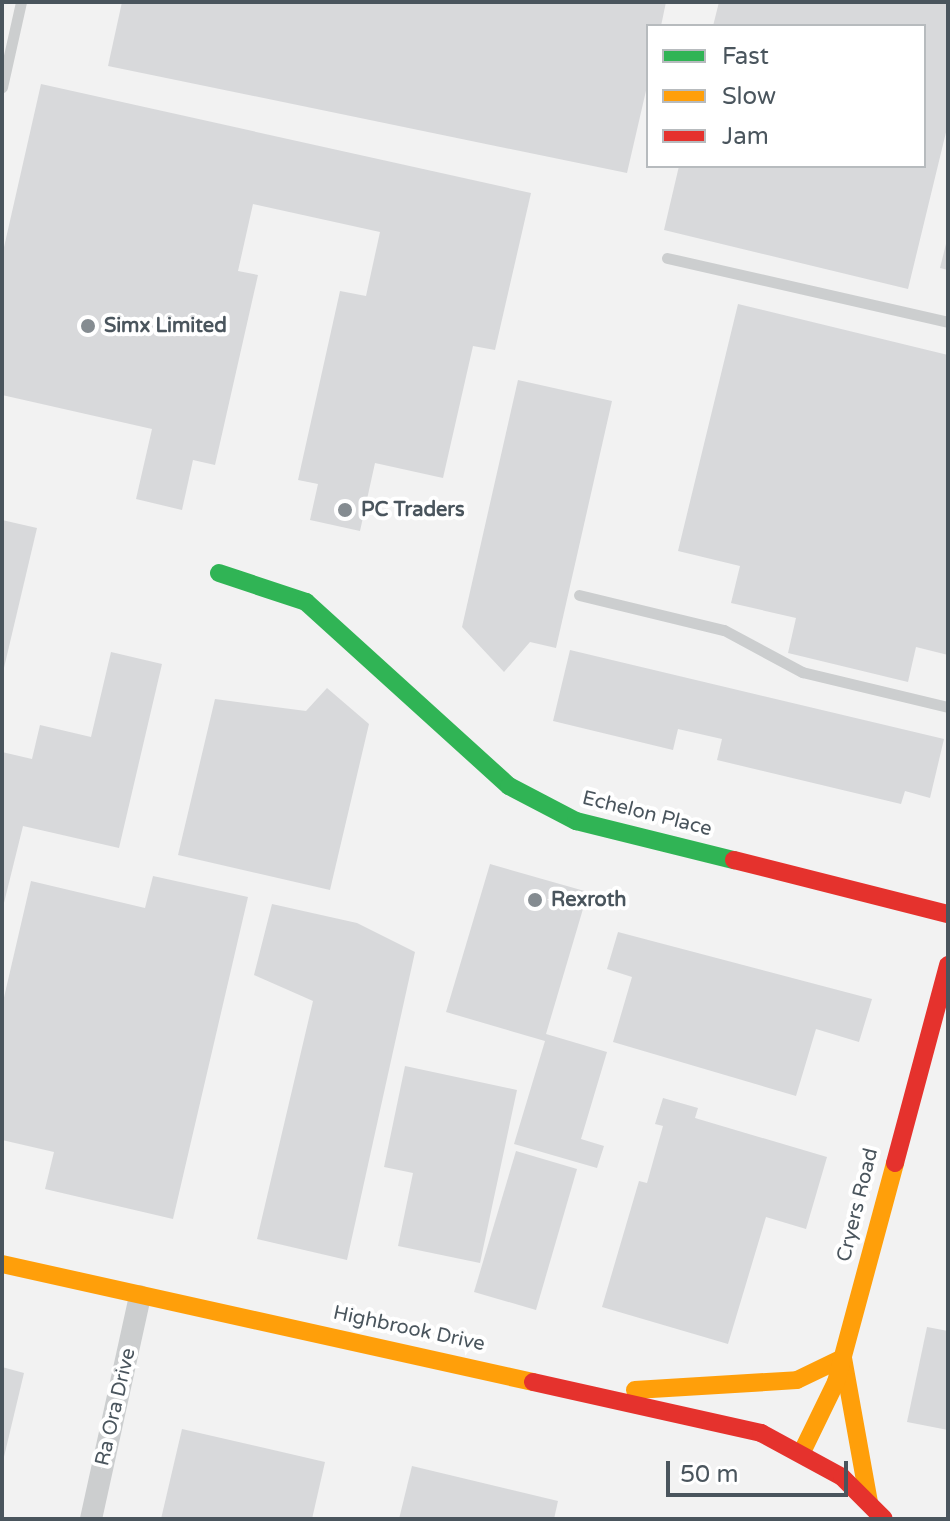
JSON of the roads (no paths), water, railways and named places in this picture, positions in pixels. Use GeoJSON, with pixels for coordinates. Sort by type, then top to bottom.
{"type":"FeatureCollection","features":[{"type":"Feature","properties":{"kind":"main road","name":"Echelon Place"},"geometry":{"type":"LineString","coordinates":[[219,573],[306,602],[509,786],[576,821],[948,914]]}},
{"type":"Feature","properties":{"kind":"main road","name":"Cryers Road"},"geometry":{"type":"LineString","coordinates":[[802,1452],[843,1358],[948,965]]}},
{"type":"Feature","properties":{"kind":"main road","name":"Highbrook Drive"},"geometry":{"type":"LineString","coordinates":[[2,1264],[140,1296],[602,1392],[761,1433],[802,1452],[869,1502],[884,1519]]}},
{"type":"Feature","properties":{"kind":"main road"},"geometry":{"type":"LineString","coordinates":[[602,1392],[797,1380],[843,1358],[869,1502]]}},
{"type":"Feature","properties":{"kind":"street","name":"Ra Ora Drive"},"geometry":{"type":"LineString","coordinates":[[91,1519],[140,1296]]}},
{"type":"Feature","properties":{"kind":"lane"},"geometry":{"type":"LineString","coordinates":[[2,87],[21,2]]}},
{"type":"Feature","properties":{"kind":"lane"},"geometry":{"type":"LineString","coordinates":[[667,258],[948,322]]}},
{"type":"Feature","properties":{"kind":"lane"},"geometry":{"type":"LineString","coordinates":[[579,595],[724,630],[802,672],[948,707]]}},
{"type":"Feature","properties":{"kind":"place","name":"Simx Limited"},"geometry":{"type":"Point","coordinates":[88,326]}},
{"type":"Feature","properties":{"kind":"place","name":"PC Traders"},"geometry":{"type":"Point","coordinates":[345,510]}},
{"type":"Feature","properties":{"kind":"place","name":"Rexroth"},"geometry":{"type":"Point","coordinates":[535,900]}}]}
